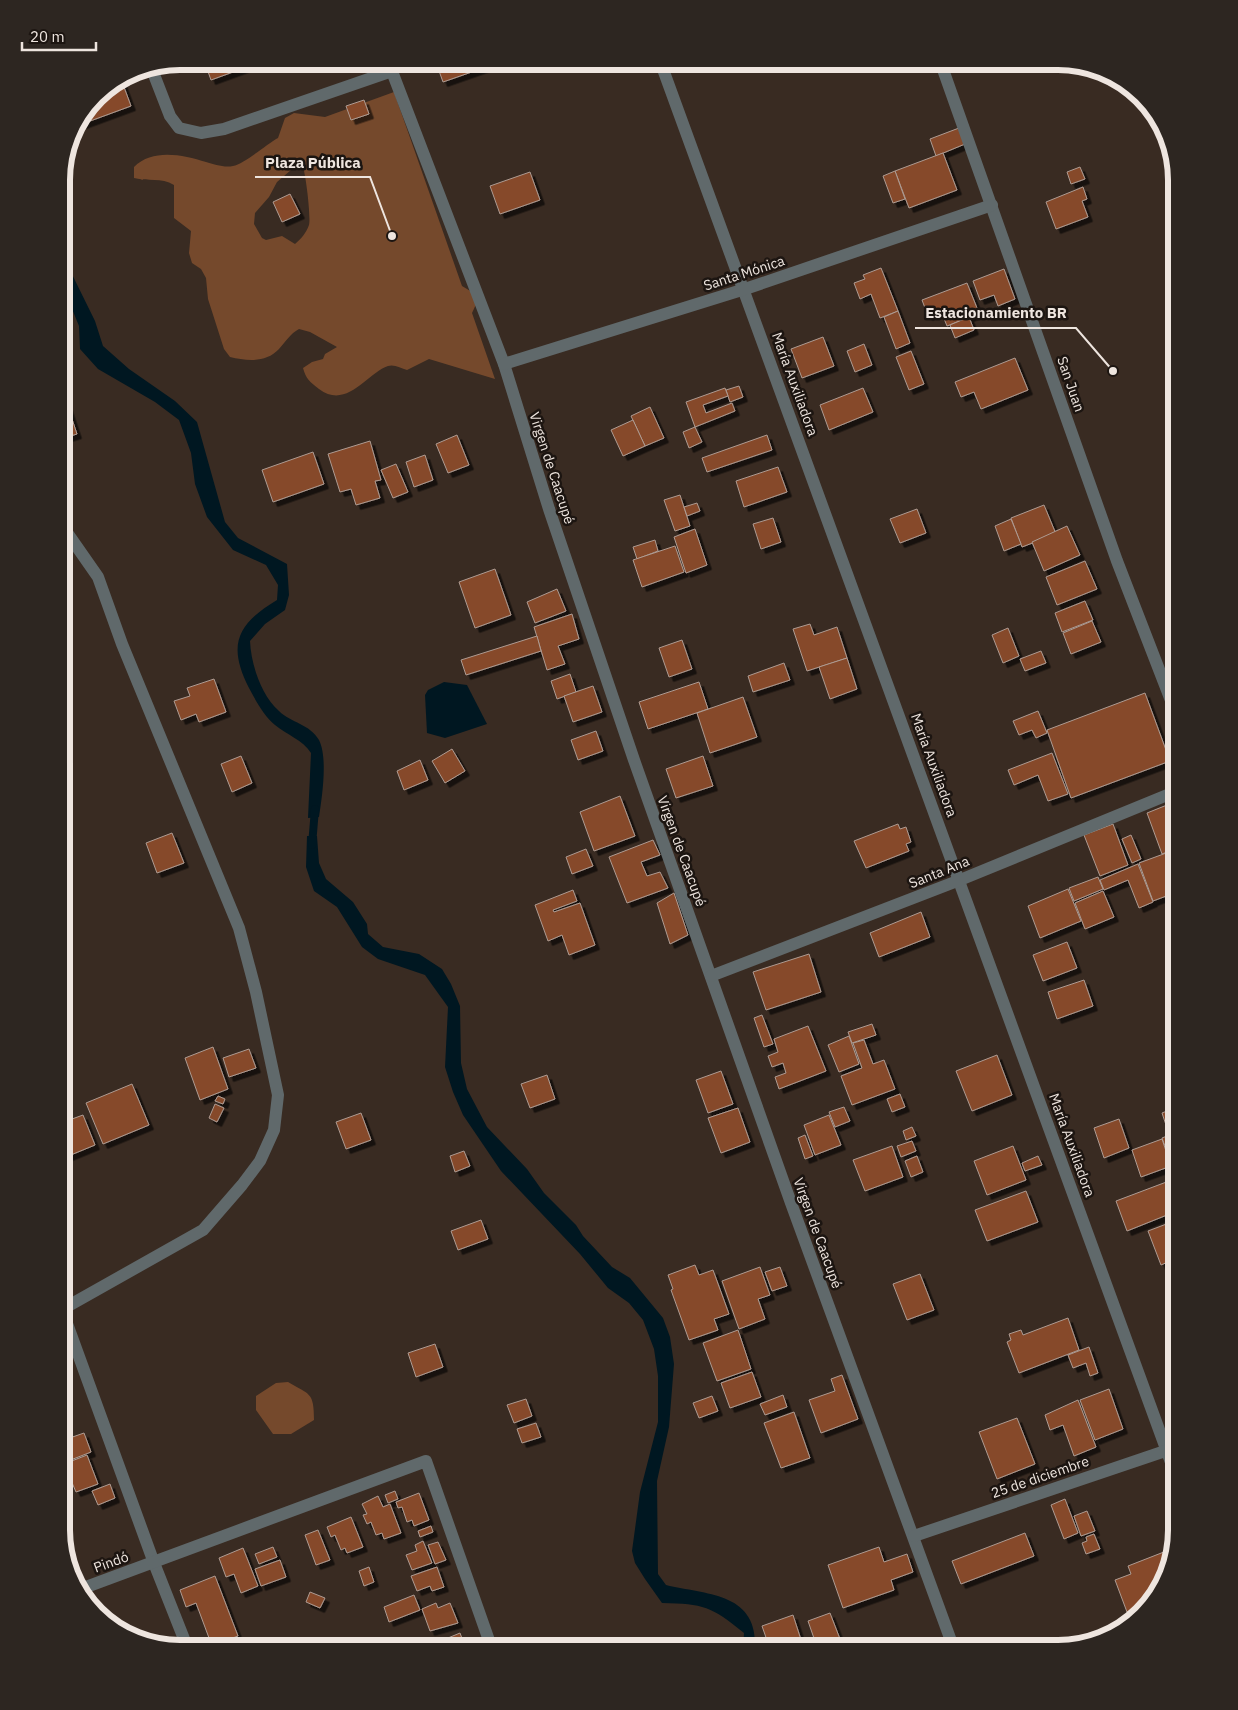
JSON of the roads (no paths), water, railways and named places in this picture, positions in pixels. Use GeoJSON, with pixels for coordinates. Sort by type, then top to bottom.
{"type":"FeatureCollection","features":[{"type":"Feature","properties":{"kind":"street"},"geometry":{"type":"LineString","coordinates":[[154,73],[170,116],[179,128],[201,133],[224,129],[379,70]]}},
{"type":"Feature","properties":{"kind":"street","name":"Virgen de Caacupé"},"geometry":{"type":"LineString","coordinates":[[392,70],[504,364],[549,509],[790,1203],[951,1640]]}},
{"type":"Feature","properties":{"kind":"street","name":"María Auxiliadora"},"geometry":{"type":"LineString","coordinates":[[663,70],[960,880],[1168,1438]]}},
{"type":"Feature","properties":{"kind":"street","name":"San Juan"},"geometry":{"type":"LineString","coordinates":[[943,70],[1117,561],[1168,693]]}},
{"type":"Feature","properties":{"kind":"street","name":"Santa Mónica"},"geometry":{"type":"LineString","coordinates":[[504,364],[745,289],[992,205]]}},
{"type":"Feature","properties":{"kind":"street"},"geometry":{"type":"LineString","coordinates":[[70,536],[98,577],[122,644],[239,928],[256,992],[278,1096],[274,1130],[260,1161],[203,1230],[70,1305]]}},
{"type":"Feature","properties":{"kind":"street","name":"Santa Ana"},"geometry":{"type":"LineString","coordinates":[[711,976],[960,880],[1168,795]]}},
{"type":"Feature","properties":{"kind":"street"},"geometry":{"type":"LineString","coordinates":[[70,1331],[154,1562],[185,1640]]}},
{"type":"Feature","properties":{"kind":"street","name":"25 de diciembre"},"geometry":{"type":"LineString","coordinates":[[914,1536],[1168,1450]]}},
{"type":"Feature","properties":{"kind":"street","name":"Pindó"},"geometry":{"type":"LineString","coordinates":[[86,1587],[426,1461],[489,1640]]}},
{"type":"Feature","properties":{"kind":"water"},"geometry":{"type":"Polygon","coordinates":[[[70,270],[95,321],[103,346],[129,369],[175,401],[197,422],[225,522],[238,538],[287,564],[289,595],[285,610],[265,624],[250,641],[252,659],[258,679],[267,697],[279,711],[311,730],[319,740],[324,767],[319,817],[308,818],[311,753],[299,741],[275,725],[264,713],[249,688],[238,659],[240,637],[245,627],[263,609],[277,600],[278,585],[266,565],[233,550],[207,517],[195,484],[191,453],[179,420],[155,402],[98,369],[80,349],[79,326],[70,304],[70,270]]]}},
{"type":"Feature","properties":{"kind":"water"},"geometry":{"type":"Polygon","coordinates":[[[444,682],[467,685],[487,724],[445,738],[427,733],[425,695],[428,690],[444,682]]]}},
{"type":"Feature","properties":{"kind":"water"},"geometry":{"type":"Polygon","coordinates":[[[307,836],[317,836],[319,863],[326,879],[353,902],[367,924],[368,934],[383,947],[419,954],[442,969],[451,984],[460,1006],[461,1063],[467,1089],[487,1127],[527,1169],[544,1193],[576,1225],[583,1236],[612,1267],[630,1278],[663,1318],[670,1337],[674,1364],[669,1427],[657,1481],[658,1574],[666,1585],[727,1599],[739,1606],[748,1616],[754,1630],[755,1640],[744,1640],[744,1633],[723,1617],[706,1608],[688,1604],[662,1603],[635,1563],[632,1551],[640,1492],[658,1422],[658,1376],[654,1349],[643,1320],[629,1303],[608,1288],[580,1254],[501,1171],[463,1115],[445,1067],[448,1007],[425,975],[378,959],[362,947],[337,907],[314,891],[306,867],[307,836]]]}},
{"type":"Feature","properties":{"kind":"waterway"},"geometry":{"type":"LineString","coordinates":[[312,845],[315,809]]}},
{"type":"Feature","properties":{"kind":"place","name":"Plaza Pública"},"geometry":{"type":"Point","coordinates":[392,236]}},
{"type":"Feature","properties":{"kind":"place","name":"Estacionamiento BR"},"geometry":{"type":"Point","coordinates":[1113,371]}}]}
